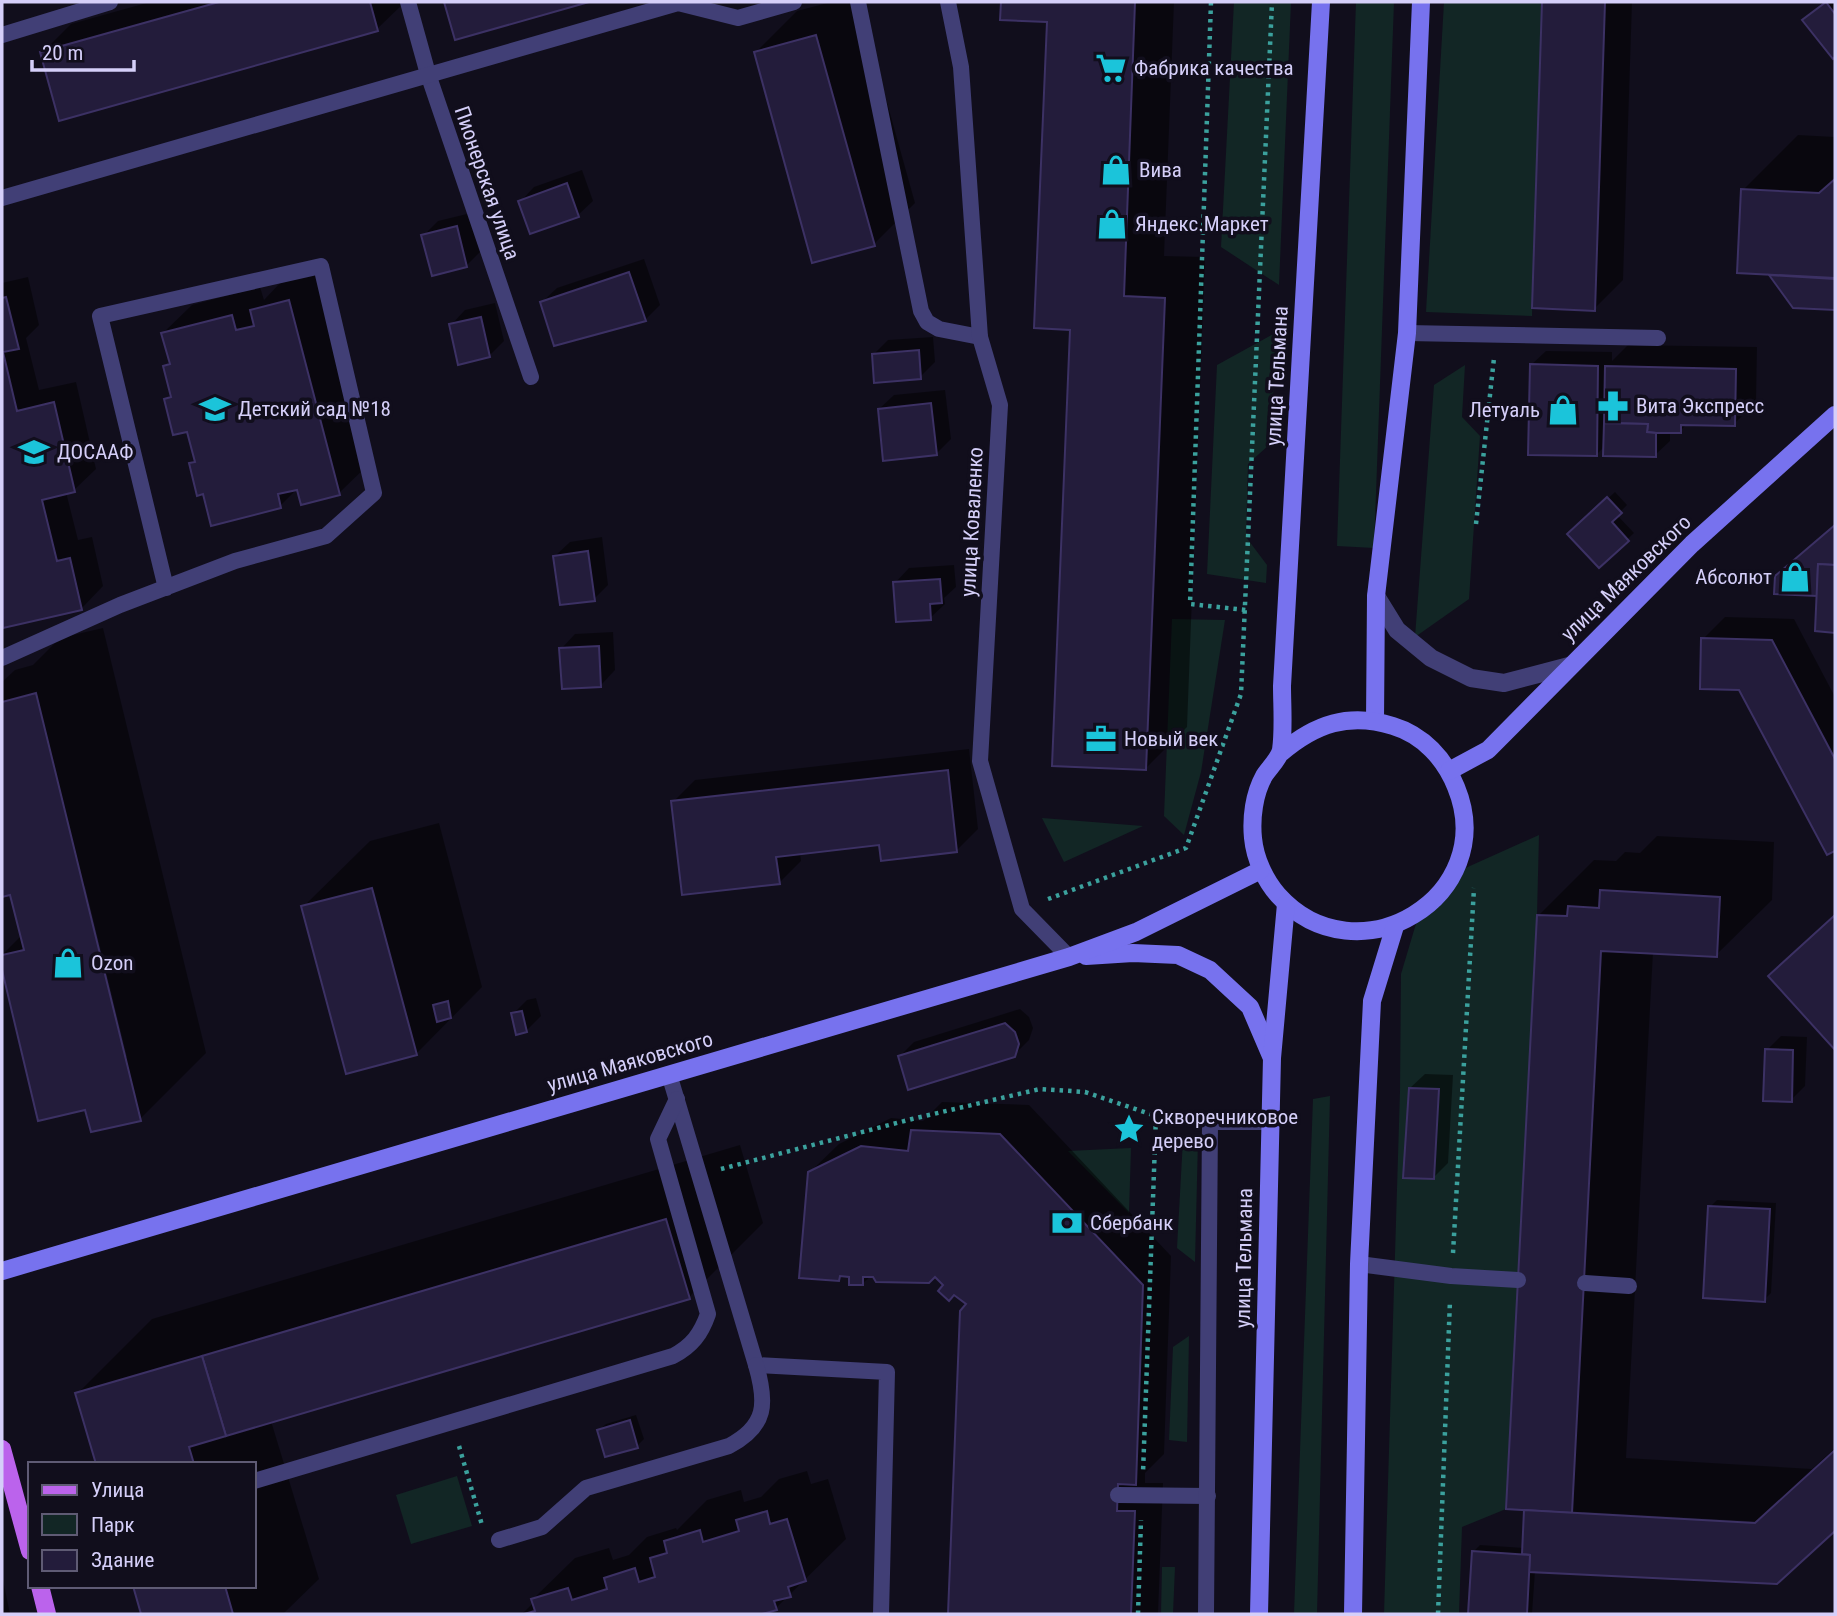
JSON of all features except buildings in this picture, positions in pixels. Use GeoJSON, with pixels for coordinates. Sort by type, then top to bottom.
{"type":"FeatureCollection","features":[{"type":"Feature","properties":{"kind":"main road","name":"улица Тельмана"},"geometry":{"type":"LineString","coordinates":[[1281,752],[1283,672],[1321,2]]}},
{"type":"Feature","properties":{"kind":"main road"},"geometry":{"type":"LineString","coordinates":[[1374,720],[1376,596],[1407,332],[1421,2]]}},
{"type":"Feature","properties":{"kind":"main road","name":"улица Маяковского"},"geometry":{"type":"LineString","coordinates":[[1449,771],[1488,750],[1692,544],[1835,415]]}},
{"type":"Feature","properties":{"kind":"main road"},"geometry":{"type":"LineString","coordinates":[[1349,720],[1374,720],[1417,737],[1435,752],[1449,771],[1461,800],[1465,831],[1459,861],[1444,889],[1422,911],[1395,926],[1367,932],[1338,930],[1310,921],[1286,904],[1272,888],[1261,870],[1252,839],[1253,808],[1263,778],[1281,752],[1301,736],[1324,725],[1349,720]]}},
{"type":"Feature","properties":{"kind":"main road","name":"улица Маяковского"},"geometry":{"type":"LineString","coordinates":[[2,1271],[1069,957],[1136,932],[1261,870]]}},
{"type":"Feature","properties":{"kind":"main road","name":"улица Тельмана"},"geometry":{"type":"LineString","coordinates":[[1259,1614],[1272,1058],[1286,904]]}},
{"type":"Feature","properties":{"kind":"main road"},"geometry":{"type":"LineString","coordinates":[[1353,1614],[1359,1264],[1373,1001],[1395,926]]}},
{"type":"Feature","properties":{"kind":"main road"},"geometry":{"type":"LineString","coordinates":[[1069,957],[1133,953],[1178,955],[1210,970],[1250,1007],[1272,1058]]}},
{"type":"Feature","properties":{"kind":"main road"},"geometry":{"type":"LineString","coordinates":[[2,1449],[28,1543]]}},
{"type":"Feature","properties":{"kind":"main road"},"geometry":{"type":"LineString","coordinates":[[40,1588],[47,1614]]}},
{"type":"Feature","properties":{"kind":"street"},"geometry":{"type":"LineString","coordinates":[[1376,596],[1397,630],[1431,658],[1471,678],[1504,683],[1569,666]]}},
{"type":"Feature","properties":{"kind":"lane","name":"Пионерская улица"},"geometry":{"type":"LineString","coordinates":[[408,2],[428,74],[531,377]]}},
{"type":"Feature","properties":{"kind":"lane"},"geometry":{"type":"LineString","coordinates":[[2,198],[678,3],[738,18],[794,2]]}},
{"type":"Feature","properties":{"kind":"lane"},"geometry":{"type":"LineString","coordinates":[[858,2],[922,311],[927,322],[939,329],[979,337]]}},
{"type":"Feature","properties":{"kind":"lane","name":"улица Коваленко"},"geometry":{"type":"LineString","coordinates":[[948,2],[961,67],[979,337],[1000,405],[980,761],[1022,909],[1069,957]]}},
{"type":"Feature","properties":{"kind":"lane"},"geometry":{"type":"LineString","coordinates":[[2,35],[105,3]]}},
{"type":"Feature","properties":{"kind":"lane"},"geometry":{"type":"LineString","coordinates":[[2,658],[120,605],[166,588],[235,561],[326,536],[374,493],[321,266],[100,316],[166,588]]}},
{"type":"Feature","properties":{"kind":"lane"},"geometry":{"type":"LineString","coordinates":[[1407,332],[1658,338]]}},
{"type":"Feature","properties":{"kind":"lane"},"geometry":{"type":"LineString","coordinates":[[499,1540],[542,1527],[586,1488],[729,1446],[744,1438],[756,1425],[764,1409],[756,1365],[669,1074]]}},
{"type":"Feature","properties":{"kind":"lane"},"geometry":{"type":"LineString","coordinates":[[256,1480],[673,1356],[688,1348],[701,1333],[708,1314],[658,1139],[677,1099]]}},
{"type":"Feature","properties":{"kind":"lane"},"geometry":{"type":"LineString","coordinates":[[1206,1614],[1210,1122],[1270,1122]]}},
{"type":"Feature","properties":{"kind":"lane"},"geometry":{"type":"LineString","coordinates":[[1359,1264],[1451,1276],[1518,1280]]}},
{"type":"Feature","properties":{"kind":"lane"},"geometry":{"type":"LineString","coordinates":[[1585,1283],[1629,1286]]}},
{"type":"Feature","properties":{"kind":"lane"},"geometry":{"type":"LineString","coordinates":[[756,1365],[887,1372],[881,1614]]}},
{"type":"Feature","properties":{"kind":"lane"},"geometry":{"type":"LineString","coordinates":[[1118,1495],[1208,1496]]}},
{"type":"Feature","properties":{"kind":"path"},"geometry":{"type":"LineString","coordinates":[[1211,2],[1190,604],[1246,610]]}},
{"type":"Feature","properties":{"kind":"path"},"geometry":{"type":"LineString","coordinates":[[1022,909],[1186,848],[1241,694],[1272,2]]}},
{"type":"Feature","properties":{"kind":"path"},"geometry":{"type":"LineString","coordinates":[[1476,524],[1497,334]]}},
{"type":"Feature","properties":{"kind":"path"},"geometry":{"type":"LineString","coordinates":[[1438,1614],[1451,1276],[1474,880]]}},
{"type":"Feature","properties":{"kind":"path"},"geometry":{"type":"LineString","coordinates":[[699,1175],[1040,1088],[1085,1092],[1156,1116],[1138,1614]]}},
{"type":"Feature","properties":{"kind":"path"},"geometry":{"type":"LineString","coordinates":[[451,1422],[488,1543],[499,1540]]}},
{"type":"Feature","properties":{"kind":"green space"},"geometry":{"type":"Polygon","coordinates":[[[1234,2],[1291,2],[1279,285],[1221,247],[1234,2]]]}},
{"type":"Feature","properties":{"kind":"green space"},"geometry":{"type":"Polygon","coordinates":[[[1356,2],[1394,2],[1374,548],[1337,546],[1356,2]]]}},
{"type":"Feature","properties":{"kind":"green space"},"geometry":{"type":"Polygon","coordinates":[[[1444,2],[1542,2],[1532,316],[1426,312],[1444,2]]]}},
{"type":"Feature","properties":{"kind":"green space"},"geometry":{"type":"Polygon","coordinates":[[[1277,332],[1270,444],[1248,464],[1246,537],[1267,565],[1266,583],[1207,574],[1217,365],[1277,332]]]}},
{"type":"Feature","properties":{"kind":"green space"},"geometry":{"type":"Polygon","coordinates":[[[1465,365],[1462,417],[1480,436],[1469,599],[1415,637],[1434,385],[1465,365]]]}},
{"type":"Feature","properties":{"kind":"green space"},"geometry":{"type":"Polygon","coordinates":[[[1172,619],[1225,620],[1201,772],[1184,835],[1164,816],[1172,619]]]}},
{"type":"Feature","properties":{"kind":"green space"},"geometry":{"type":"Polygon","coordinates":[[[1042,818],[1143,826],[1064,862],[1042,818]]]}},
{"type":"Feature","properties":{"kind":"green space"},"geometry":{"type":"Polygon","coordinates":[[[1539,835],[1506,1509],[1462,1527],[1459,1614],[1384,1614],[1400,1091],[1401,974],[1418,917],[1461,870],[1539,835]]]}},
{"type":"Feature","properties":{"kind":"green space"},"geometry":{"type":"Polygon","coordinates":[[[1330,1096],[1317,1614],[1294,1614],[1313,1099],[1330,1096]]]}},
{"type":"Feature","properties":{"kind":"green space"},"geometry":{"type":"Polygon","coordinates":[[[1183,1139],[1198,1140],[1195,1262],[1177,1248],[1183,1139]]]}},
{"type":"Feature","properties":{"kind":"green space"},"geometry":{"type":"Polygon","coordinates":[[[1131,1148],[1129,1213],[1068,1151],[1131,1148]]]}},
{"type":"Feature","properties":{"kind":"green space"},"geometry":{"type":"Polygon","coordinates":[[[1189,1336],[1187,1442],[1169,1440],[1173,1347],[1189,1336]]]}},
{"type":"Feature","properties":{"kind":"green space"},"geometry":{"type":"Polygon","coordinates":[[[457,1476],[472,1526],[411,1544],[396,1495],[457,1476]]]}},
{"type":"Feature","properties":{"kind":"green space"},"geometry":{"type":"Polygon","coordinates":[[[1162,1567],[1175,1567],[1173,1614],[1161,1614],[1162,1567]]]}},
{"type":"Feature","properties":{"kind":"place","name":"Фабрика качества"},"geometry":{"type":"Point","coordinates":[1111,68]}},
{"type":"Feature","properties":{"kind":"place","name":"Вива"},"geometry":{"type":"Point","coordinates":[1116,170]}},
{"type":"Feature","properties":{"kind":"place","name":"Яндекс.Маркет"},"geometry":{"type":"Point","coordinates":[1112,224]}},
{"type":"Feature","properties":{"kind":"place","name":"Вита Экспресс"},"geometry":{"type":"Point","coordinates":[1613,406]}},
{"type":"Feature","properties":{"kind":"place","name":"Детский сад №18"},"geometry":{"type":"Point","coordinates":[215,409]}},
{"type":"Feature","properties":{"kind":"place","name":"Летуаль"},"geometry":{"type":"Point","coordinates":[1563,410]}},
{"type":"Feature","properties":{"kind":"place","name":"ДОСААФ"},"geometry":{"type":"Point","coordinates":[34,452]}},
{"type":"Feature","properties":{"kind":"place","name":"Абсолют"},"geometry":{"type":"Point","coordinates":[1795,577]}},
{"type":"Feature","properties":{"kind":"place","name":"Новый век"},"geometry":{"type":"Point","coordinates":[1101,739]}},
{"type":"Feature","properties":{"kind":"place","name":"Ozon"},"geometry":{"type":"Point","coordinates":[68,963]}},
{"type":"Feature","properties":{"kind":"place","name":"Скворечниковое дерево"},"geometry":{"type":"Point","coordinates":[1129,1129]}},
{"type":"Feature","properties":{"kind":"place","name":"Сбербанк"},"geometry":{"type":"Point","coordinates":[1067,1223]}}]}
